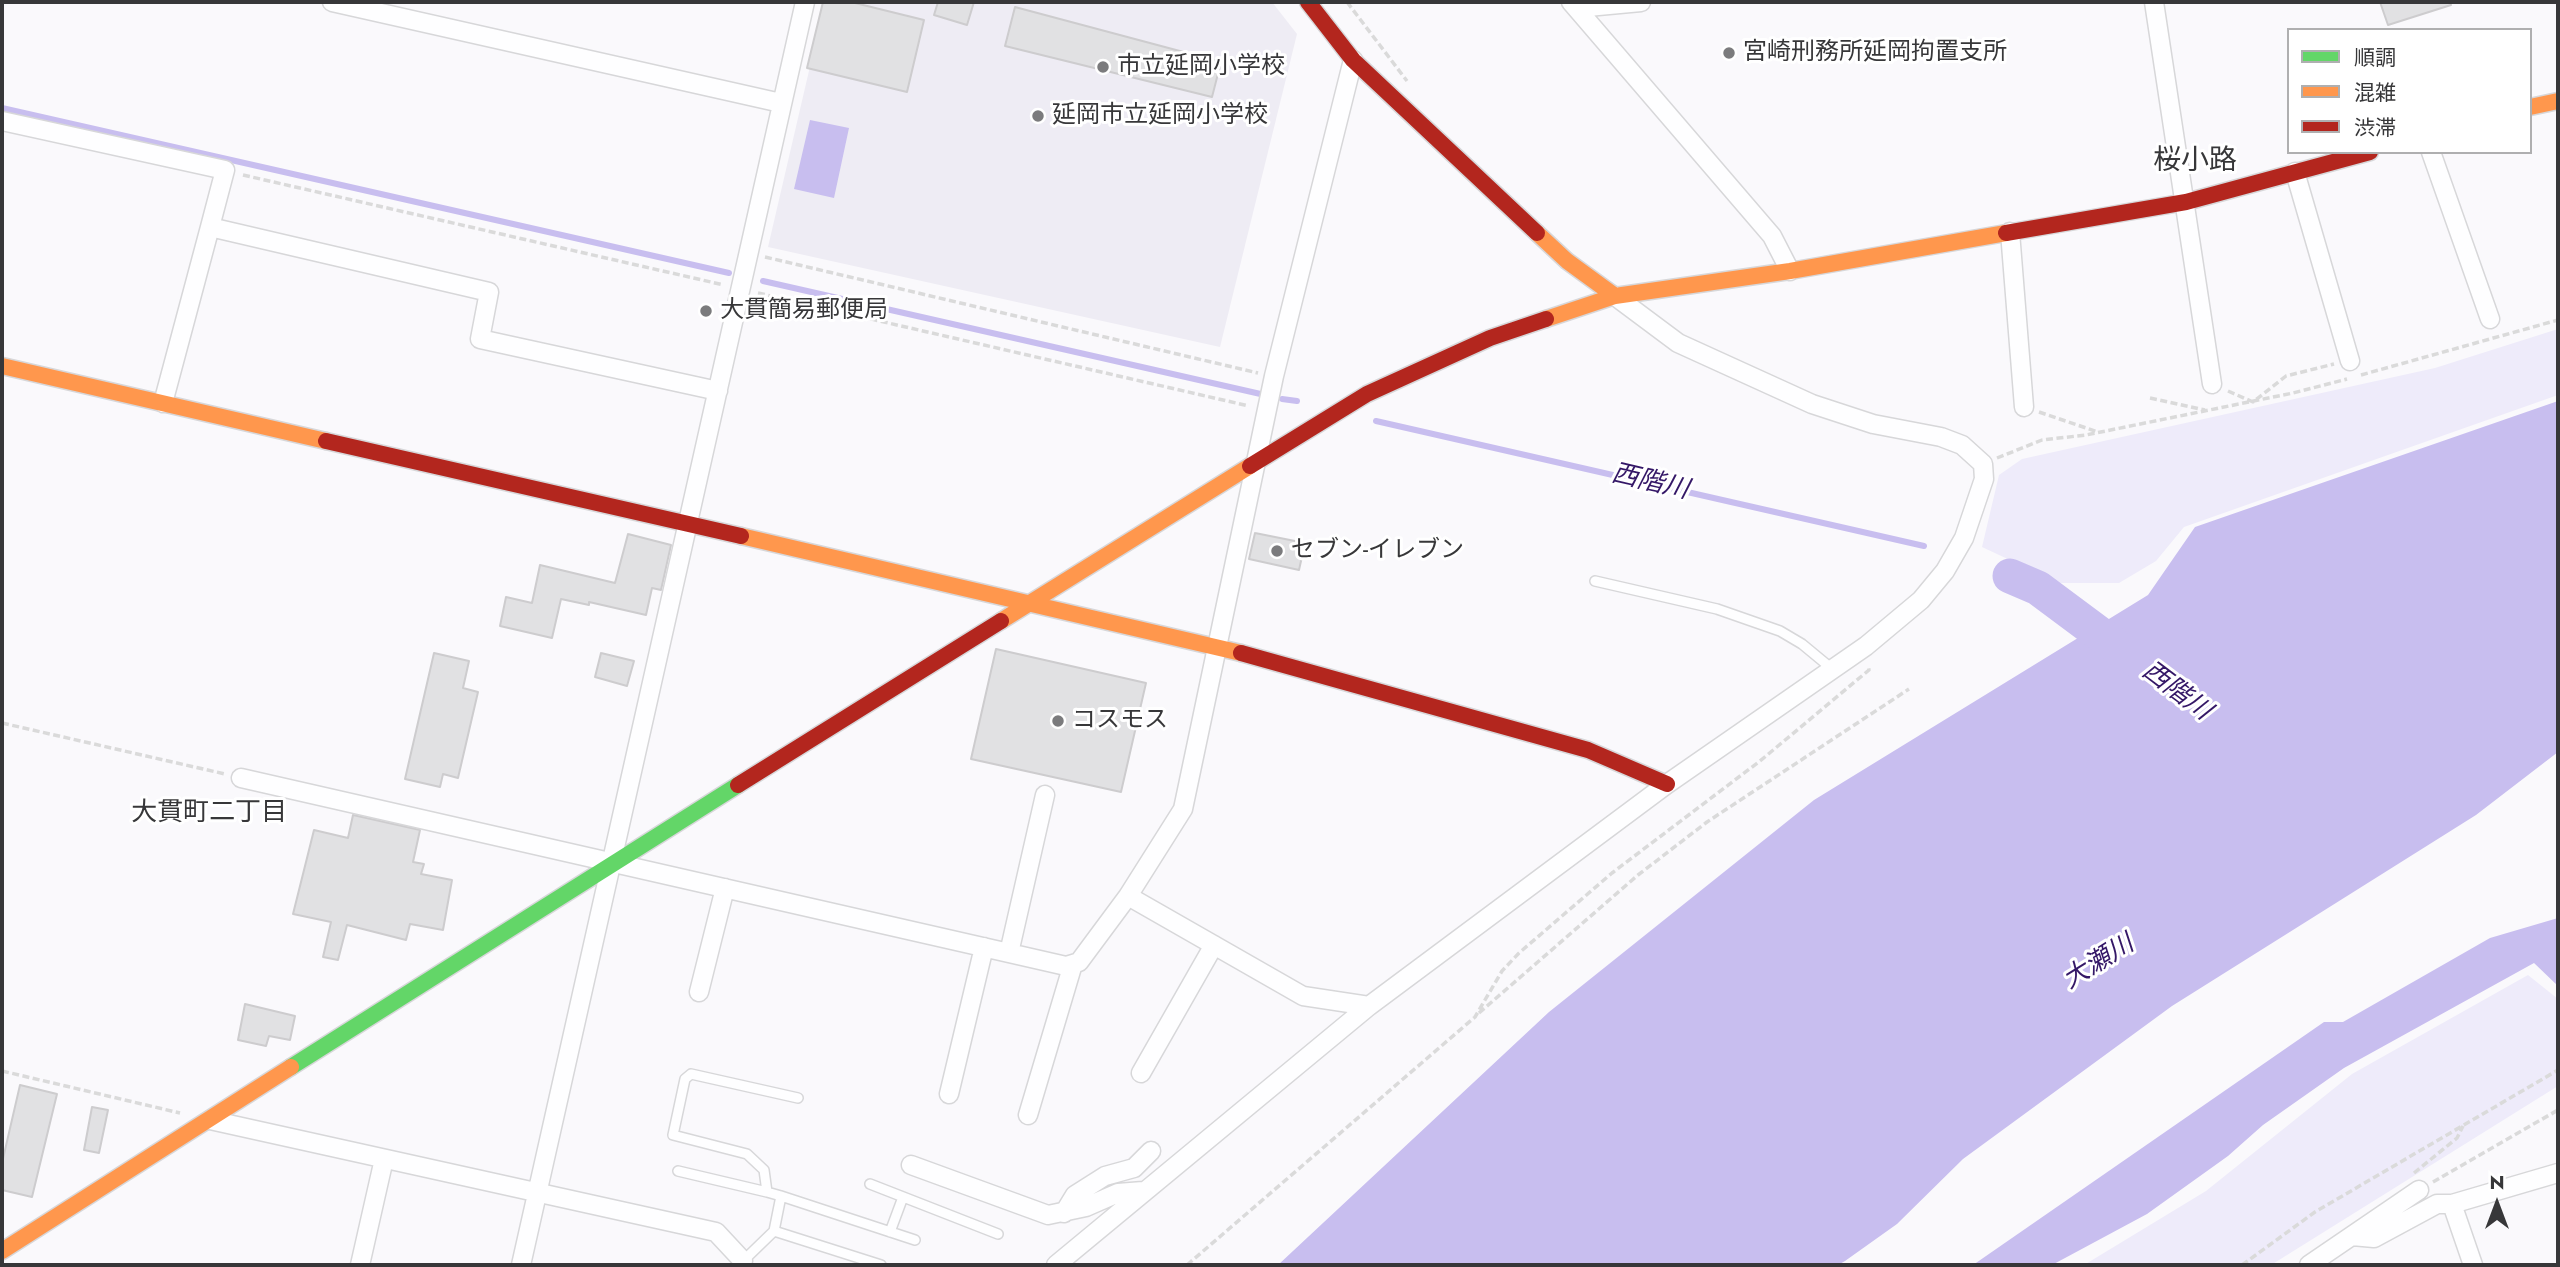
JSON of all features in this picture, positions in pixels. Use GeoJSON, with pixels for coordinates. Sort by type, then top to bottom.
{"type":"FeatureCollection","features":[{"type":"Feature","properties":{"kind":"street"},"geometry":{"type":"LineString","coordinates":[[332,2],[782,103]]}},
{"type":"Feature","properties":{"kind":"street"},"geometry":{"type":"LineString","coordinates":[[521,1265],[805,2]]}},
{"type":"Feature","properties":{"kind":"street"},"geometry":{"type":"LineString","coordinates":[[1056,1265],[1369,1006],[1667,784],[1866,646],[1921,600],[1945,571],[1964,538],[1980,498],[1984,479],[1983,464],[1962,445],[1941,437],[1873,424],[1812,404],[1678,343],[1567,261],[1353,61],[1308,2]]}},
{"type":"Feature","properties":{"kind":"street"},"geometry":{"type":"LineString","coordinates":[[1574,5],[1641,2]]}},
{"type":"Feature","properties":{"kind":"street"},"geometry":{"type":"LineString","coordinates":[[2154,2],[2212,384]]}},
{"type":"Feature","properties":{"kind":"street"},"geometry":{"type":"LineString","coordinates":[[1574,5],[1772,236],[1790,271]]}},
{"type":"Feature","properties":{"kind":"street"},"geometry":{"type":"LineString","coordinates":[[241,778],[1066,966],[1079,962],[1128,896],[1183,809],[1259,458],[1274,376],[1353,61]]}},
{"type":"Feature","properties":{"kind":"street"},"geometry":{"type":"LineString","coordinates":[[2532,107],[2558,101]]}},
{"type":"Feature","properties":{"kind":"street"},"geometry":{"type":"LineString","coordinates":[[2,121],[225,170],[163,403]]}},
{"type":"Feature","properties":{"kind":"street"},"geometry":{"type":"LineString","coordinates":[[2,1251],[613,862],[1259,458],[1367,394],[1490,338],[1615,296],[1790,271],[2186,202],[2362,154]]}},
{"type":"Feature","properties":{"kind":"street"},"geometry":{"type":"LineString","coordinates":[[2432,154],[2490,319]]}},
{"type":"Feature","properties":{"kind":"street"},"geometry":{"type":"LineString","coordinates":[[2295,172],[2350,360]]}},
{"type":"Feature","properties":{"kind":"street"},"geometry":{"type":"LineString","coordinates":[[210,227],[489,292],[480,339],[718,391]]}},
{"type":"Feature","properties":{"kind":"street"},"geometry":{"type":"LineString","coordinates":[[2010,232],[2024,407]]}},
{"type":"Feature","properties":{"kind":"street"},"geometry":{"type":"LineString","coordinates":[[2,366],[1217,646],[1588,750],[1667,784]]}},
{"type":"Feature","properties":{"kind":"street"},"geometry":{"type":"LineString","coordinates":[[1009,953],[1045,795]]}},
{"type":"Feature","properties":{"kind":"street"},"geometry":{"type":"LineString","coordinates":[[699,992],[724,888]]}},
{"type":"Feature","properties":{"kind":"street"},"geometry":{"type":"LineString","coordinates":[[1128,896],[1303,996],[1369,1006]]}},
{"type":"Feature","properties":{"kind":"street"},"geometry":{"type":"LineString","coordinates":[[1141,1073],[1214,944]]}},
{"type":"Feature","properties":{"kind":"street"},"geometry":{"type":"LineString","coordinates":[[949,1094],[984,947]]}},
{"type":"Feature","properties":{"kind":"street"},"geometry":{"type":"LineString","coordinates":[[1028,1115],[1073,964]]}},
{"type":"Feature","properties":{"kind":"street"},"geometry":{"type":"LineString","coordinates":[[210,1120],[716,1232],[741,1263]]}},
{"type":"Feature","properties":{"kind":"street"},"geometry":{"type":"LineString","coordinates":[[1064,1213],[1075,1195],[1105,1176],[1134,1168],[1152,1151]]}},
{"type":"Feature","properties":{"kind":"street"},"geometry":{"type":"LineString","coordinates":[[360,1265],[384,1159]]}},
{"type":"Feature","properties":{"kind":"street"},"geometry":{"type":"LineString","coordinates":[[911,1165],[1048,1215],[1064,1213],[1118,1193],[1143,1191]]}},
{"type":"Feature","properties":{"kind":"street"},"geometry":{"type":"LineString","coordinates":[[2352,1237],[2374,1238],[2437,1204],[2452,1204],[2558,1173]]}},
{"type":"Feature","properties":{"kind":"street"},"geometry":{"type":"LineString","coordinates":[[2309,1265],[2419,1190]]}},
{"type":"Feature","properties":{"kind":"street"},"geometry":{"type":"LineString","coordinates":[[2452,1204],[2473,1265]]}},
{"type":"Feature","properties":{"kind":"lane"},"geometry":{"type":"LineString","coordinates":[[1595,581],[1717,609],[1780,631],[1802,644],[1831,668]]}},
{"type":"Feature","properties":{"kind":"lane"},"geometry":{"type":"LineString","coordinates":[[767,1192],[764,1170],[747,1154],[673,1135],[685,1079],[691,1074],[798,1098]]}},
{"type":"Feature","properties":{"kind":"lane"},"geometry":{"type":"LineString","coordinates":[[678,1171],[781,1196],[915,1240]]}},
{"type":"Feature","properties":{"kind":"lane"},"geometry":{"type":"LineString","coordinates":[[870,1184],[998,1234]]}},
{"type":"Feature","properties":{"kind":"lane"},"geometry":{"type":"LineString","coordinates":[[741,1263],[774,1231],[781,1196]]}},
{"type":"Feature","properties":{"kind":"lane"},"geometry":{"type":"LineString","coordinates":[[890,1232],[903,1197]]}},
{"type":"Feature","properties":{"kind":"lane"},"geometry":{"type":"LineString","coordinates":[[774,1231],[881,1265]]}},
{"type":"Feature","properties":{"kind":"path"},"geometry":{"type":"LineString","coordinates":[[749,254],[1274,376]]}},
{"type":"Feature","properties":{"kind":"path"},"geometry":{"type":"LineString","coordinates":[[1983,464],[2042,440],[2100,432],[2253,402],[2558,320]]}},
{"type":"Feature","properties":{"kind":"path"},"geometry":{"type":"LineString","coordinates":[[2253,402],[2286,376],[2350,360]]}},
{"type":"Feature","properties":{"kind":"path"},"geometry":{"type":"LineString","coordinates":[[2212,384],[2253,402]]}},
{"type":"Feature","properties":{"kind":"path"},"geometry":{"type":"LineString","coordinates":[[2150,398],[2207,411]]}},
{"type":"Feature","properties":{"kind":"path"},"geometry":{"type":"LineString","coordinates":[[2024,407],[2100,432]]}},
{"type":"Feature","properties":{"kind":"path"},"geometry":{"type":"LineString","coordinates":[[1475,1017],[1502,971],[1519,953],[1612,873],[1760,761],[1869,670],[1866,646]]}},
{"type":"Feature","properties":{"kind":"path"},"geometry":{"type":"LineString","coordinates":[[1187,1265],[1638,875],[1707,822],[1909,689]]}},
{"type":"Feature","properties":{"kind":"path"},"geometry":{"type":"LineString","coordinates":[[2,723],[241,778]]}},
{"type":"Feature","properties":{"kind":"path"},"geometry":{"type":"LineString","coordinates":[[2242,1265],[2315,1212],[2558,1070]]}},
{"type":"Feature","properties":{"kind":"path"},"geometry":{"type":"LineString","coordinates":[[2,1071],[210,1120]]}},
{"type":"Feature","properties":{"kind":"path"},"geometry":{"type":"LineString","coordinates":[[2419,1190],[2558,1110]]}},
{"type":"Feature","properties":{"kind":"shaded area","name":"延岡市立延岡小学校"},"geometry":{"type":"Polygon","coordinates":[[[825,2],[1272,2],[1297,34],[1220,347],[768,247],[825,2]]]}},
{"type":"Feature","properties":{"kind":"shaded area"},"geometry":{"type":"Polygon","coordinates":[[[2558,329],[2558,395],[2184,527],[2156,561],[2119,583],[2059,583],[1982,547],[1999,475],[2022,459],[2435,368],[2558,329]]]}},
{"type":"Feature","properties":{"kind":"shaded area"},"geometry":{"type":"Polygon","coordinates":[[[2528,975],[2558,999],[2558,1086],[2271,1265],[2084,1265],[2206,1191],[2352,1074],[2528,975]]]}},
{"type":"Feature","properties":{"kind":"water"},"geometry":{"type":"Polygon","coordinates":[[[810,120],[849,128],[834,198],[794,189],[810,120]]]}},
{"type":"Feature","properties":{"kind":"water","name":"大瀬川"},"geometry":{"type":"Polygon","coordinates":[[[2558,401],[2558,752],[2476,815],[2172,1006],[1963,1159],[1897,1224],[1845,1261],[1838,1265],[1278,1265],[1549,1012],[1814,800],[2148,595],[2195,527],[2558,401]]]}},
{"type":"Feature","properties":{"kind":"water"},"geometry":{"type":"Polygon","coordinates":[[[2558,918],[2558,986],[2534,963],[2344,1068],[2263,1125],[2228,1156],[2147,1214],[2052,1265],[1973,1265],[2324,1022],[2343,1022],[2490,938],[2558,918]]]}},
{"type":"Feature","properties":{"kind":"building"},"geometry":{"type":"Polygon","coordinates":[[[823,2],[851,2],[924,20],[907,92],[807,68],[823,2]]]}},
{"type":"Feature","properties":{"kind":"building"},"geometry":{"type":"Polygon","coordinates":[[[938,2],[974,2],[967,25],[934,15],[938,2]]]}},
{"type":"Feature","properties":{"kind":"building"},"geometry":{"type":"Polygon","coordinates":[[[2380,2],[2450,2],[2451,5],[2388,25],[2380,2]]]}},
{"type":"Feature","properties":{"kind":"building"},"geometry":{"type":"Polygon","coordinates":[[[1015,7],[1221,62],[1212,97],[1005,46],[1015,7]]]}},
{"type":"Feature","properties":{"kind":"building","name":"セブン-イレブン"},"geometry":{"type":"Polygon","coordinates":[[[1255,533],[1305,543],[1299,570],[1249,559],[1255,533]]]}},
{"type":"Feature","properties":{"kind":"building"},"geometry":{"type":"Polygon","coordinates":[[[628,534],[671,545],[661,590],[652,588],[646,615],[589,602],[589,605],[561,599],[552,638],[500,626],[506,597],[532,603],[540,565],[615,583],[628,534]]]}},
{"type":"Feature","properties":{"kind":"building","name":"コスモス"},"geometry":{"type":"Polygon","coordinates":[[[996,649],[1146,683],[1121,792],[971,759],[996,649]]]}},
{"type":"Feature","properties":{"kind":"building"},"geometry":{"type":"Polygon","coordinates":[[[434,653],[469,661],[463,688],[478,692],[458,778],[443,774],[440,787],[405,779],[434,653]]]}},
{"type":"Feature","properties":{"kind":"building"},"geometry":{"type":"Polygon","coordinates":[[[601,653],[634,661],[627,686],[595,677],[601,653]]]}},
{"type":"Feature","properties":{"kind":"building"},"geometry":{"type":"Polygon","coordinates":[[[353,815],[420,830],[413,862],[424,864],[421,874],[452,880],[443,930],[410,924],[406,940],[347,925],[338,960],[323,957],[331,922],[293,914],[314,830],[348,838],[353,815]]]}},
{"type":"Feature","properties":{"kind":"building"},"geometry":{"type":"Polygon","coordinates":[[[245,1004],[295,1016],[290,1040],[269,1036],[266,1046],[238,1040],[245,1004]]]}},
{"type":"Feature","properties":{"kind":"building"},"geometry":{"type":"Polygon","coordinates":[[[20,1085],[57,1094],[32,1197],[2,1190],[2,1163],[20,1085]]]}},
{"type":"Feature","properties":{"kind":"building"},"geometry":{"type":"Polygon","coordinates":[[[92,1107],[108,1110],[99,1153],[84,1150],[92,1107]]]}},
{"type":"Feature","properties":{"kind":"waterway"},"geometry":{"type":"LineString","coordinates":[[2,108],[729,273]]}},
{"type":"Feature","properties":{"kind":"waterway"},"geometry":{"type":"LineString","coordinates":[[763,281],[1265,395]]}},
{"type":"Feature","properties":{"kind":"waterway"},"geometry":{"type":"LineString","coordinates":[[1282,399],[1297,401]]}},
{"type":"Feature","properties":{"kind":"waterway","name":"西階川"},"geometry":{"type":"LineString","coordinates":[[1376,421],[1924,546]]}},
{"type":"Feature","properties":{"kind":"waterway","name":"西階川"},"geometry":{"type":"LineString","coordinates":[[2010,576],[2038,588],[2132,658]]}},
{"type":"Feature","properties":{"kind":"traffic: fast"},"geometry":{"type":"LineString","coordinates":[[291,1067],[738,785]]}},
{"type":"Feature","properties":{"kind":"traffic: slow"},"geometry":{"type":"LineString","coordinates":[[2532,107],[2558,101]]}},
{"type":"Feature","properties":{"kind":"traffic: slow"},"geometry":{"type":"LineString","coordinates":[[1537,233],[1567,261],[1615,296]]}},
{"type":"Feature","properties":{"kind":"traffic: slow"},"geometry":{"type":"LineString","coordinates":[[1546,319],[1615,296],[1790,271],[2006,233]]}},
{"type":"Feature","properties":{"kind":"traffic: slow"},"geometry":{"type":"LineString","coordinates":[[2,366],[326,441]]}},
{"type":"Feature","properties":{"kind":"traffic: slow"},"geometry":{"type":"LineString","coordinates":[[1001,621],[1250,466]]}},
{"type":"Feature","properties":{"kind":"traffic: slow"},"geometry":{"type":"LineString","coordinates":[[741,536],[1241,653]]}},
{"type":"Feature","properties":{"kind":"traffic: slow"},"geometry":{"type":"LineString","coordinates":[[2,1251],[291,1067]]}},
{"type":"Feature","properties":{"kind":"traffic: jam"},"geometry":{"type":"LineString","coordinates":[[1308,2],[1353,60],[1537,233]]}},
{"type":"Feature","properties":{"kind":"traffic: jam"},"geometry":{"type":"LineString","coordinates":[[2006,233],[2186,202],[2363,154]]}},
{"type":"Feature","properties":{"kind":"traffic: jam"},"geometry":{"type":"LineString","coordinates":[[1250,466],[1367,394],[1490,338],[1546,319]]}},
{"type":"Feature","properties":{"kind":"traffic: jam"},"geometry":{"type":"LineString","coordinates":[[326,441],[741,536]]}},
{"type":"Feature","properties":{"kind":"traffic: jam"},"geometry":{"type":"LineString","coordinates":[[738,785],[1001,621]]}},
{"type":"Feature","properties":{"kind":"traffic: jam"},"geometry":{"type":"LineString","coordinates":[[1241,653],[1588,750],[1667,784]]}},
{"type":"Feature","properties":{"kind":"place","name":"宮崎刑務所延岡拘置支所"},"geometry":{"type":"Point","coordinates":[1729,53]}},
{"type":"Feature","properties":{"kind":"place","name":"市立延岡小学校"},"geometry":{"type":"Point","coordinates":[1103,67]}},
{"type":"Feature","properties":{"kind":"place","name":"延岡市立延岡小学校"},"geometry":{"type":"Point","coordinates":[1038,116]}},
{"type":"Feature","properties":{"kind":"place","name":"大貫簡易郵便局"},"geometry":{"type":"Point","coordinates":[706,311]}},
{"type":"Feature","properties":{"kind":"place","name":"セブン-イレブン"},"geometry":{"type":"Point","coordinates":[1277,551]}},
{"type":"Feature","properties":{"kind":"place","name":"コスモス"},"geometry":{"type":"Point","coordinates":[1058,721]}},
{"type":"Feature","properties":{"kind":"district","name":"桜小路"},"geometry":{"type":"Point","coordinates":[2195,162]}},
{"type":"Feature","properties":{"kind":"district","name":"大貫町二丁目"},"geometry":{"type":"Point","coordinates":[209,814]}}]}
